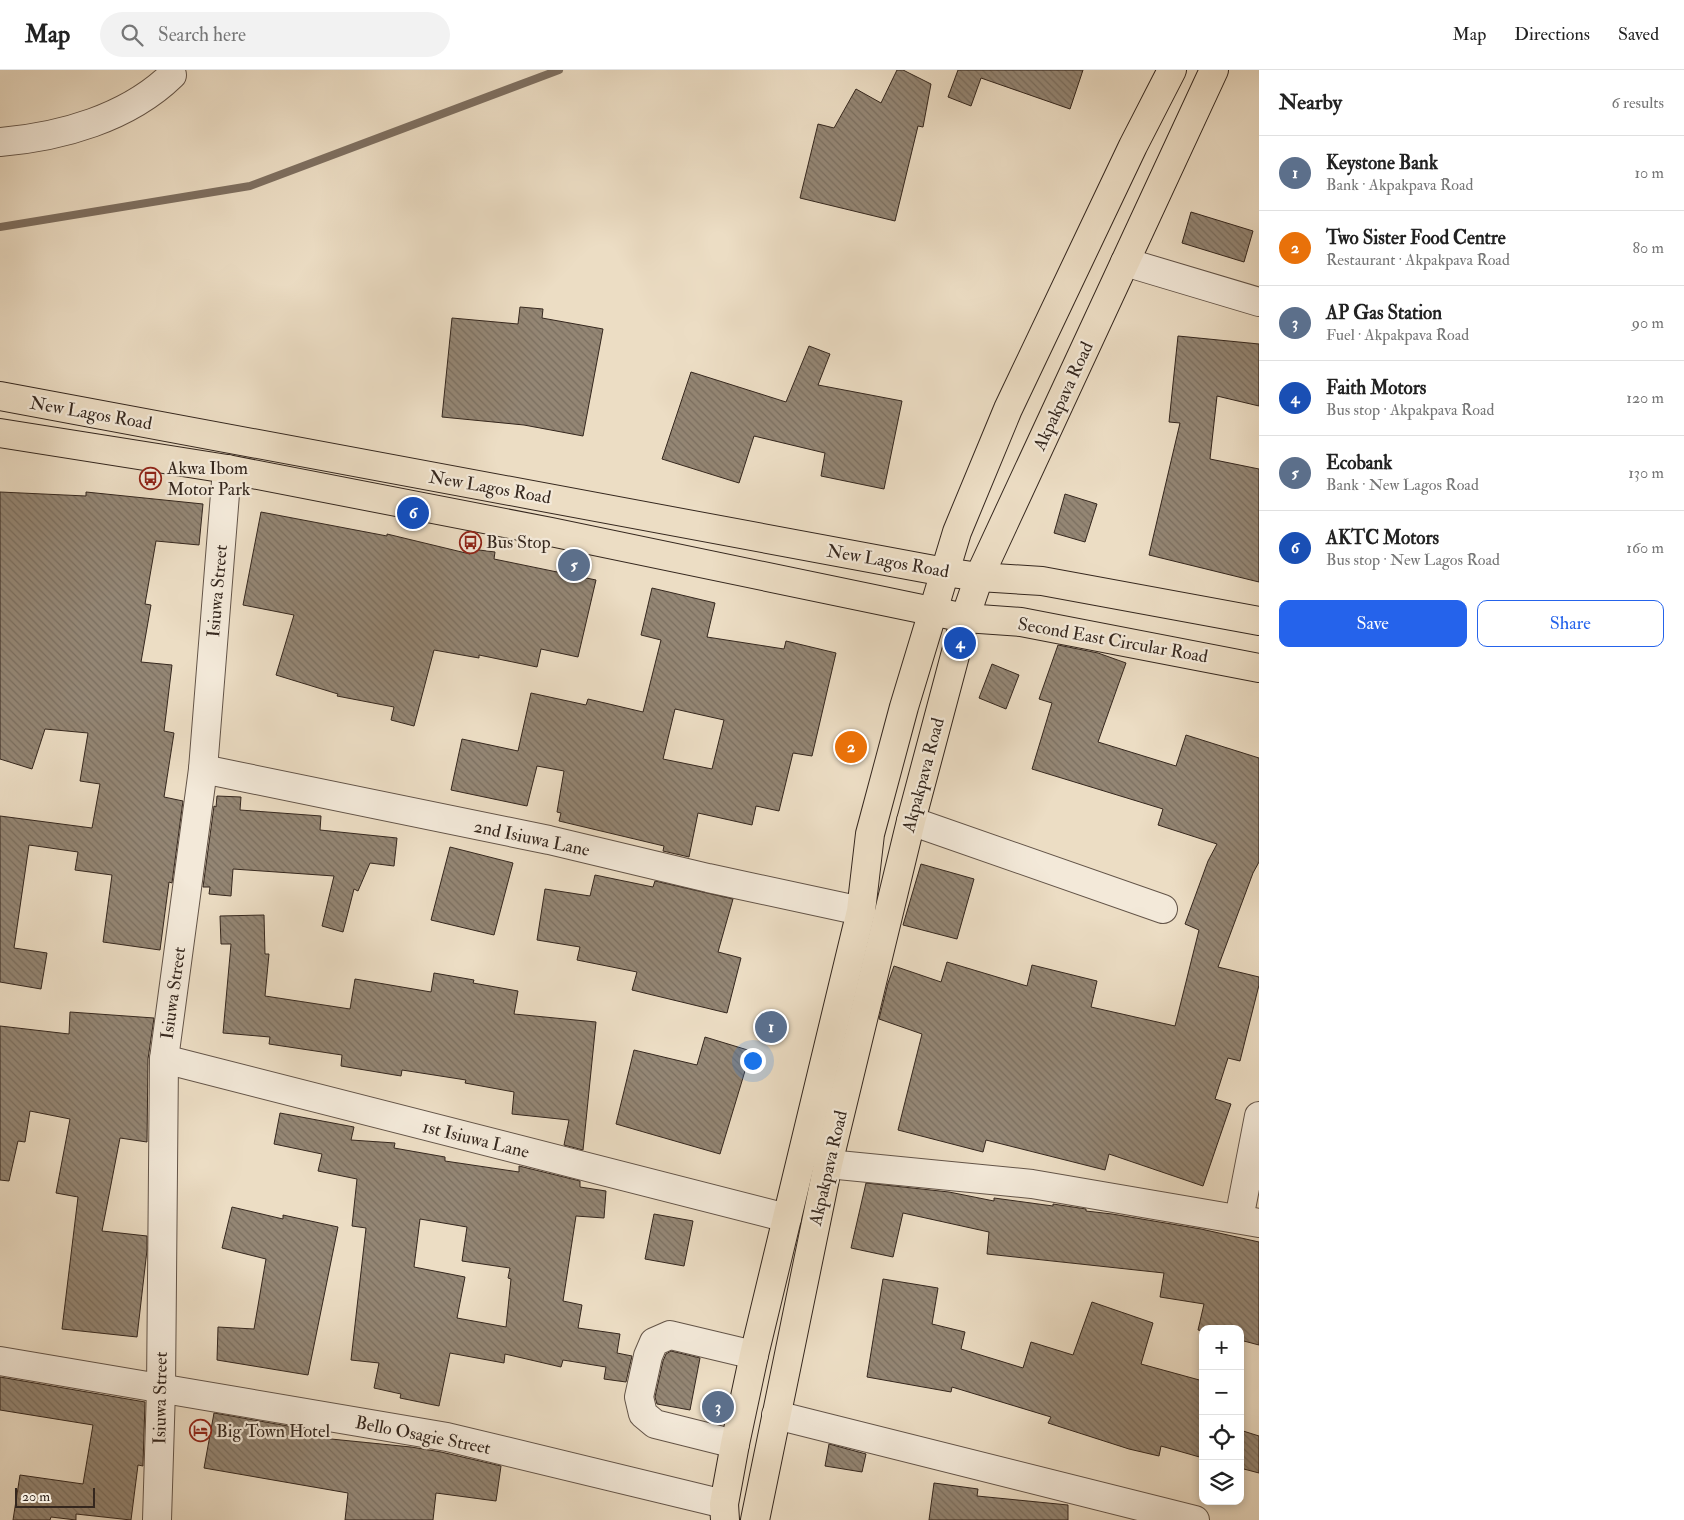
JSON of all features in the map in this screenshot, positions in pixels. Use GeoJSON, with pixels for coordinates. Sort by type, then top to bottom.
{"type":"FeatureCollection","features":[{"type":"Feature","properties":{"kind":"main road","name":"Akpakpava Road"},"geometry":{"type":"LineString","coordinates":[[724,1512],[735,1444],[754,1354],[861,911],[870,834],[904,707],[957,532],[1008,408],[1133,146],[1172,70]]}},
{"type":"Feature","properties":{"kind":"main road","name":"Akpakpava Road"},"geometry":{"type":"LineString","coordinates":[[755,1520],[828,1164],[911,821],[965,618],[979,577],[1214,70]]}},
{"type":"Feature","properties":{"kind":"main road","name":"New Lagos Road"},"geometry":{"type":"LineString","coordinates":[[0,396],[979,577]]}},
{"type":"Feature","properties":{"kind":"main road","name":"New Lagos Road"},"geometry":{"type":"LineString","coordinates":[[0,433],[227,469],[551,532],[965,618]]}},
{"type":"Feature","properties":{"kind":"main road"},"geometry":{"type":"LineString","coordinates":[[979,577],[1042,581],[1259,621]]}},
{"type":"Feature","properties":{"kind":"main road","name":"Second East Circular Road"},"geometry":{"type":"LineString","coordinates":[[965,618],[1021,622],[1259,668]]}},
{"type":"Feature","properties":{"kind":"street"},"geometry":{"type":"LineString","coordinates":[[0,142],[68,130],[115,114],[142,100],[172,75]]}},
{"type":"Feature","properties":{"kind":"street"},"geometry":{"type":"LineString","coordinates":[[1125,262],[1259,302]]}},
{"type":"Feature","properties":{"kind":"street","name":"Isiuwa Street"},"geometry":{"type":"LineString","coordinates":[[157,1520],[161,1389],[164,1059],[203,768],[227,469]]}},
{"type":"Feature","properties":{"kind":"street","name":"2nd Isiuwa Lane"},"geometry":{"type":"LineString","coordinates":[[203,768],[549,840],[708,878],[861,911]]}},
{"type":"Feature","properties":{"kind":"street"},"geometry":{"type":"LineString","coordinates":[[911,821],[1163,909]]}},
{"type":"Feature","properties":{"kind":"street","name":"1st Isiuwa Lane"},"geometry":{"type":"LineString","coordinates":[[164,1059],[787,1218]]}},
{"type":"Feature","properties":{"kind":"street"},"geometry":{"type":"LineString","coordinates":[[828,1164],[1032,1184],[1249,1221],[1259,1116]]}},
{"type":"Feature","properties":{"kind":"street"},"geometry":{"type":"LineString","coordinates":[[735,1444],[655,1424],[643,1414],[639,1397],[648,1356],[654,1342],[670,1335],[754,1354]]}},
{"type":"Feature","properties":{"kind":"street","name":"Bello Osagie Street"},"geometry":{"type":"LineString","coordinates":[[0,1362],[447,1437],[724,1512]]}},
{"type":"Feature","properties":{"kind":"street"},"geometry":{"type":"LineString","coordinates":[[776,1415],[1195,1520]]}},
{"type":"Feature","properties":{"kind":"building"},"geometry":{"type":"Polygon","coordinates":[[[897,70],[903,70],[931,84],[923,127],[918,126],[895,221],[800,198],[818,124],[834,128],[856,89],[881,103],[897,70]]]}},
{"type":"Feature","properties":{"kind":"building"},"geometry":{"type":"Polygon","coordinates":[[[958,70],[1083,70],[1070,109],[981,78],[971,106],[948,97],[958,70]]]}},
{"type":"Feature","properties":{"kind":"building"},"geometry":{"type":"Polygon","coordinates":[[[1191,212],[1253,231],[1244,262],[1182,243],[1191,212]]]}},
{"type":"Feature","properties":{"kind":"building"},"geometry":{"type":"Polygon","coordinates":[[[520,307],[543,309],[542,318],[603,329],[583,436],[524,425],[442,417],[452,318],[518,324],[520,307]]]}},
{"type":"Feature","properties":{"kind":"building"},"geometry":{"type":"Polygon","coordinates":[[[1178,336],[1259,344],[1259,406],[1217,396],[1210,459],[1259,469],[1259,582],[1149,555],[1180,423],[1169,422],[1178,336]]]}},
{"type":"Feature","properties":{"kind":"building"},"geometry":{"type":"Polygon","coordinates":[[[809,346],[830,354],[818,385],[902,401],[884,489],[821,476],[825,453],[754,436],[739,483],[662,459],[691,372],[786,402],[809,346]]]}},
{"type":"Feature","properties":{"kind":"building"},"geometry":{"type":"Polygon","coordinates":[[[0,492],[86,496],[86,492],[203,504],[199,545],[156,541],[145,604],[151,605],[141,662],[172,665],[164,731],[174,733],[164,797],[183,801],[172,883],[169,882],[160,950],[103,942],[112,875],[75,870],[78,852],[29,845],[14,948],[47,953],[41,989],[0,982],[0,816],[92,828],[100,784],[80,781],[88,733],[45,729],[32,769],[0,759],[0,492]]]}},
{"type":"Feature","properties":{"kind":"building"},"geometry":{"type":"Polygon","coordinates":[[[1065,494],[1097,504],[1085,542],[1054,533],[1065,494]]]}},
{"type":"Feature","properties":{"kind":"building"},"geometry":{"type":"Polygon","coordinates":[[[261,512],[387,536],[387,534],[470,554],[471,549],[495,552],[494,559],[596,580],[578,657],[541,649],[537,667],[479,655],[479,658],[434,650],[414,726],[391,720],[394,707],[337,696],[338,694],[276,675],[294,615],[243,605],[261,512]]]}},
{"type":"Feature","properties":{"kind":"building"},"geometry":{"type":"Polygon","coordinates":[[[652,588],[715,603],[707,637],[784,649],[786,641],[836,653],[812,756],[793,753],[779,811],[756,806],[752,825],[698,813],[689,857],[663,851],[664,846],[559,821],[561,813],[557,812],[564,771],[537,766],[527,806],[451,790],[462,739],[518,751],[531,693],[586,705],[588,699],[643,712],[661,640],[641,635],[652,588]],[[675,709],[663,759],[712,769],[724,720],[675,709]]]}},
{"type":"Feature","properties":{"kind":"building"},"geometry":{"type":"Polygon","coordinates":[[[1058,645],[1098,653],[1126,663],[1098,742],[1176,766],[1186,735],[1259,758],[1259,862],[1253,873],[1218,967],[1259,977],[1259,985],[1240,1061],[1228,1058],[1215,1099],[1231,1104],[1203,1186],[1109,1154],[1105,1170],[986,1140],[983,1152],[898,1130],[922,1034],[879,1019],[894,966],[941,982],[947,962],[1027,986],[1032,965],[1097,981],[1091,1007],[1175,1026],[1199,930],[1185,924],[1208,861],[1217,844],[1158,825],[1163,809],[1032,769],[1052,703],[1039,699],[1058,645]]]}},
{"type":"Feature","properties":{"kind":"building"},"geometry":{"type":"Polygon","coordinates":[[[992,664],[1019,675],[1006,709],[979,698],[992,664]]]}},
{"type":"Feature","properties":{"kind":"building"},"geometry":{"type":"Polygon","coordinates":[[[217,796],[241,797],[240,810],[321,816],[320,830],[397,838],[394,866],[370,863],[358,891],[354,889],[343,932],[322,926],[334,876],[233,869],[231,896],[209,894],[210,887],[203,887],[217,796]]]}},
{"type":"Feature","properties":{"kind":"building"},"geometry":{"type":"Polygon","coordinates":[[[450,847],[513,863],[494,935],[431,920],[450,847]]]}},
{"type":"Feature","properties":{"kind":"building"},"geometry":{"type":"Polygon","coordinates":[[[921,864],[974,879],[957,939],[903,925],[921,864]]]}},
{"type":"Feature","properties":{"kind":"building"},"geometry":{"type":"Polygon","coordinates":[[[595,875],[653,887],[655,881],[733,899],[718,952],[741,958],[727,1013],[632,990],[637,972],[577,960],[580,947],[537,940],[545,889],[590,896],[595,875]]]}},
{"type":"Feature","properties":{"kind":"building"},"geometry":{"type":"Polygon","coordinates":[[[264,915],[265,954],[269,954],[265,996],[350,1009],[355,979],[431,992],[434,973],[474,980],[473,983],[518,991],[514,1014],[596,1022],[583,1150],[564,1145],[569,1120],[512,1114],[514,1092],[465,1083],[466,1080],[402,1070],[401,1076],[341,1066],[342,1055],[269,1044],[270,1037],[223,1033],[231,944],[221,944],[220,916],[264,915]]]}},
{"type":"Feature","properties":{"kind":"building"},"geometry":{"type":"Polygon","coordinates":[[[70,1012],[154,1018],[148,1059],[147,1142],[120,1138],[102,1231],[147,1236],[137,1337],[62,1329],[78,1197],[56,1193],[70,1119],[30,1111],[25,1142],[18,1141],[9,1181],[0,1180],[0,1026],[69,1034],[70,1012]]]}},
{"type":"Feature","properties":{"kind":"building"},"geometry":{"type":"Polygon","coordinates":[[[705,1037],[751,1051],[720,1154],[616,1124],[634,1050],[697,1065],[705,1037]]]}},
{"type":"Feature","properties":{"kind":"building"},"geometry":{"type":"Polygon","coordinates":[[[280,1113],[354,1127],[351,1140],[395,1143],[394,1148],[445,1157],[445,1161],[519,1172],[519,1166],[580,1181],[580,1187],[606,1191],[604,1218],[576,1216],[563,1301],[582,1305],[578,1328],[620,1334],[617,1353],[632,1356],[626,1382],[604,1379],[606,1367],[563,1360],[561,1367],[505,1354],[504,1363],[450,1353],[439,1406],[400,1398],[401,1394],[374,1388],[379,1363],[351,1360],[366,1228],[352,1226],[357,1179],[318,1171],[322,1154],[274,1144],[280,1113]],[[420,1219],[414,1267],[465,1277],[457,1318],[506,1327],[511,1279],[508,1278],[510,1268],[462,1261],[467,1227],[420,1219]]]}},
{"type":"Feature","properties":{"kind":"building"},"geometry":{"type":"Polygon","coordinates":[[[866,1183],[949,1192],[994,1201],[994,1198],[1053,1206],[1053,1204],[1201,1229],[1259,1242],[1259,1345],[1244,1341],[1244,1325],[1199,1325],[1204,1304],[1160,1297],[1164,1273],[987,1254],[989,1232],[903,1213],[893,1257],[851,1248],[866,1183]]]}},
{"type":"Feature","properties":{"kind":"building"},"geometry":{"type":"Polygon","coordinates":[[[232,1207],[283,1219],[283,1215],[338,1227],[308,1375],[217,1360],[218,1327],[254,1329],[266,1259],[222,1248],[232,1207]]]}},
{"type":"Feature","properties":{"kind":"building"},"geometry":{"type":"Polygon","coordinates":[[[654,1214],[693,1221],[684,1266],[645,1259],[654,1214]]]}},
{"type":"Feature","properties":{"kind":"building"},"geometry":{"type":"Polygon","coordinates":[[[883,1279],[938,1288],[932,1324],[965,1332],[961,1349],[1023,1368],[1031,1342],[1073,1355],[1092,1302],[1153,1323],[1141,1364],[1199,1380],[1199,1457],[1161,1446],[1159,1456],[1129,1449],[1048,1423],[1051,1417],[952,1387],[951,1392],[867,1377],[883,1279]]]}},
{"type":"Feature","properties":{"kind":"building"},"geometry":{"type":"Polygon","coordinates":[[[671,1351],[700,1358],[690,1410],[657,1404],[655,1397],[663,1361],[666,1354],[671,1351]]]}},
{"type":"Feature","properties":{"kind":"building"},"geometry":{"type":"Polygon","coordinates":[[[0,1377],[145,1402],[143,1466],[138,1465],[131,1520],[76,1514],[76,1520],[51,1517],[50,1520],[13,1520],[20,1475],[83,1484],[93,1425],[0,1410],[0,1377]]]}},
{"type":"Feature","properties":{"kind":"building"},"geometry":{"type":"Polygon","coordinates":[[[214,1413],[322,1432],[321,1438],[411,1447],[501,1466],[496,1501],[436,1493],[433,1520],[345,1520],[348,1493],[204,1468],[214,1413]]]}},
{"type":"Feature","properties":{"kind":"building"},"geometry":{"type":"Polygon","coordinates":[[[1244,1431],[1259,1436],[1259,1473],[1244,1469],[1244,1431]]]}},
{"type":"Feature","properties":{"kind":"building"},"geometry":{"type":"Polygon","coordinates":[[[829,1444],[866,1454],[862,1472],[825,1466],[829,1444]]]}},
{"type":"Feature","properties":{"kind":"building"},"geometry":{"type":"Polygon","coordinates":[[[934,1483],[978,1489],[977,1496],[1068,1505],[1068,1520],[929,1520],[934,1483]]]}},
{"type":"Feature","properties":{"kind":"waterway"},"geometry":{"type":"LineString","coordinates":[[0,227],[250,186],[559,70]]}},
{"type":"Feature","properties":{"kind":"place","name":"Akwa Ibom Motor Park"},"geometry":{"type":"Point","coordinates":[151,478]}},
{"type":"Feature","properties":{"kind":"place","name":"AKTC Motors"},"geometry":{"type":"Point","coordinates":[413,513]}},
{"type":"Feature","properties":{"kind":"place","name":"Bus Stop"},"geometry":{"type":"Point","coordinates":[470,542]}},
{"type":"Feature","properties":{"kind":"place","name":"Ecobank"},"geometry":{"type":"Point","coordinates":[574,565]}},
{"type":"Feature","properties":{"kind":"place","name":"Faith Motors"},"geometry":{"type":"Point","coordinates":[960,643]}},
{"type":"Feature","properties":{"kind":"place","name":"Two Sister Food Centre"},"geometry":{"type":"Point","coordinates":[851,747]}},
{"type":"Feature","properties":{"kind":"place","name":"Keystone Bank"},"geometry":{"type":"Point","coordinates":[771,1027]}},
{"type":"Feature","properties":{"kind":"place","name":"AP Gas Station"},"geometry":{"type":"Point","coordinates":[718,1407]}},
{"type":"Feature","properties":{"kind":"place","name":"Big Town Hotel"},"geometry":{"type":"Point","coordinates":[200,1431]}}]}
